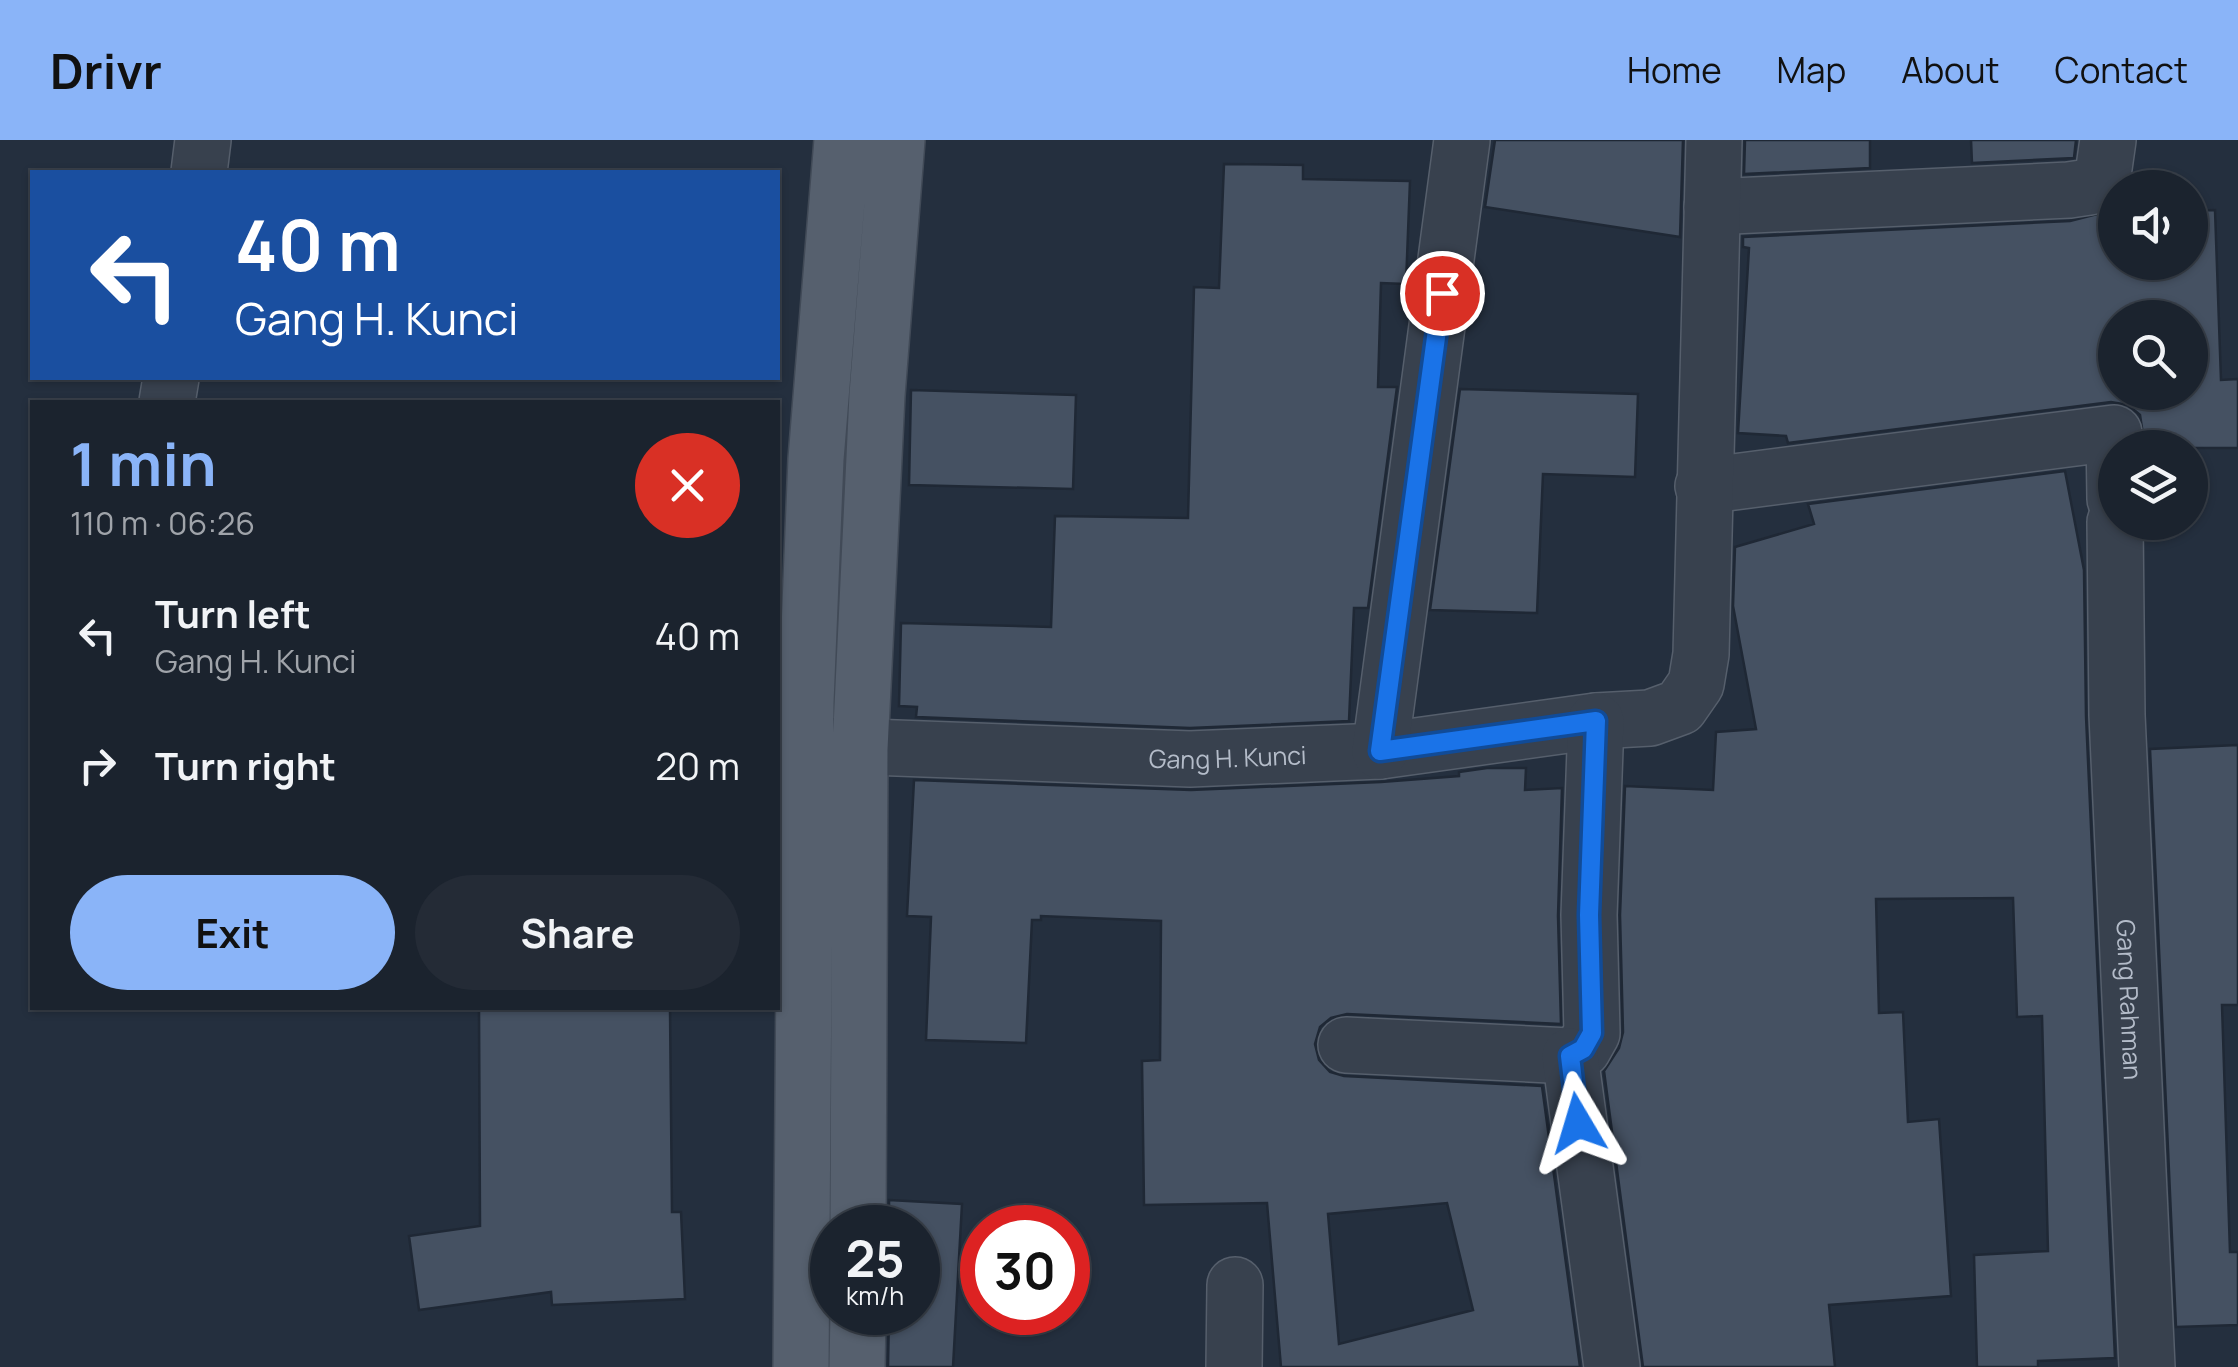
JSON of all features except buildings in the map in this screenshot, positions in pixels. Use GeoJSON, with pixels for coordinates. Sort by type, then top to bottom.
{"type":"FeatureCollection","features":[{"type":"Feature","properties":{"kind":"main road"},"geometry":{"type":"LineString","coordinates":[[801,1367],[797,714],[842,140]]}},
{"type":"Feature","properties":{"kind":"main road"},"geometry":{"type":"LineString","coordinates":[[858,1205],[860,749],[877,396],[897,140]]}},
{"type":"Feature","properties":{"kind":"main road"},"geometry":{"type":"LineString","coordinates":[[858,1335],[858,1367]]}},
{"type":"Feature","properties":{"kind":"street"},"geometry":{"type":"LineString","coordinates":[[199,170],[203,140]]}},
{"type":"Feature","properties":{"kind":"street"},"geometry":{"type":"LineString","coordinates":[[1380,751],[1462,140]]}},
{"type":"Feature","properties":{"kind":"street"},"geometry":{"type":"LineString","coordinates":[[1714,140],[1704,486],[2098,436]]}},
{"type":"Feature","properties":{"kind":"street"},"geometry":{"type":"LineString","coordinates":[[1712,207],[2070,190],[2088,186],[2104,175],[2108,140]]}},
{"type":"Feature","properties":{"kind":"street","name":"Gang H. Kunci"},"geometry":{"type":"LineString","coordinates":[[797,714],[860,749],[1190,759],[1380,751],[1596,721],[1650,718],[1680,707],[1696,684],[1701,654],[1704,486]]}},
{"type":"Feature","properties":{"kind":"street","name":"Gang Rahman"},"geometry":{"type":"LineString","coordinates":[[2115,540],[2147,1367]]}},
{"type":"Feature","properties":{"kind":"street"},"geometry":{"type":"LineString","coordinates":[[1346,1045],[1570,1056],[1583,1049],[1592,1033],[1589,915],[1596,721]]}},
{"type":"Feature","properties":{"kind":"street"},"geometry":{"type":"LineString","coordinates":[[1570,1056],[1612,1367]]}},
{"type":"Feature","properties":{"kind":"street"},"geometry":{"type":"LineString","coordinates":[[1234,1367],[1235,1286]]}},
{"type":"Feature","properties":{"kind":"route"},"geometry":{"type":"LineString","coordinates":[[1442,293],[1380,751],[1596,721],[1589,915],[1592,1033],[1583,1049],[1570,1056],[1578,1123]]}}]}
